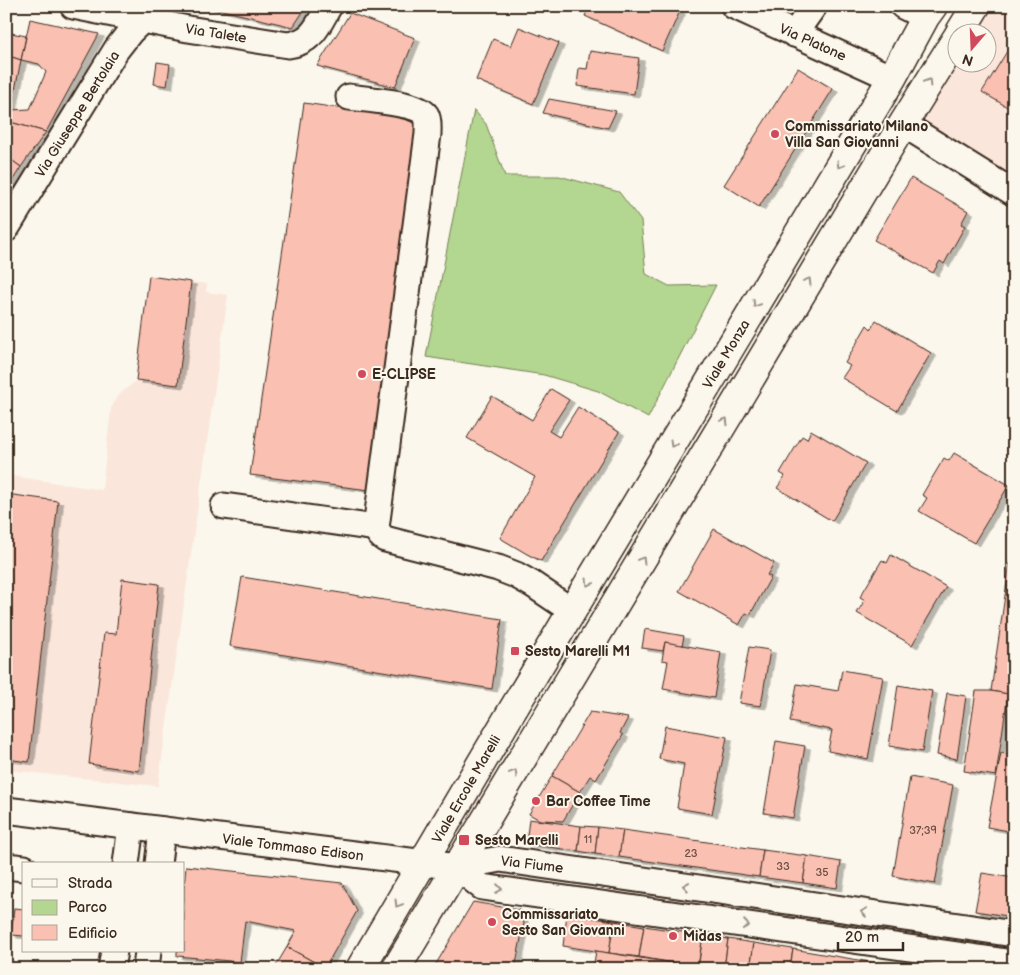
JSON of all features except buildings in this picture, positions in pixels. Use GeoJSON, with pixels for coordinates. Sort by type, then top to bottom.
{"type":"FeatureCollection","features":[{"type":"Feature","properties":{"kind":"main road","name":"Viale Monza"},"geometry":{"type":"LineString","coordinates":[[514,708],[892,78],[920,10]]}},
{"type":"Feature","properties":{"kind":"main road"},"geometry":{"type":"LineString","coordinates":[[396,969],[948,52]]}},
{"type":"Feature","properties":{"kind":"main road","name":"Viale Ercole Marelli"},"geometry":{"type":"LineString","coordinates":[[360,969],[514,708]]}},
{"type":"Feature","properties":{"kind":"street","name":"Via Talete"},"geometry":{"type":"LineString","coordinates":[[74,6],[149,13],[188,29],[288,45],[301,42],[312,35],[329,6]]}},
{"type":"Feature","properties":{"kind":"street","name":"Via Platone"},"geometry":{"type":"LineString","coordinates":[[734,6],[892,78]]}},
{"type":"Feature","properties":{"kind":"street"},"geometry":{"type":"LineString","coordinates":[[794,34],[814,6]]}},
{"type":"Feature","properties":{"kind":"street","name":"Via Giuseppe Bertolaia"},"geometry":{"type":"LineString","coordinates":[[6,229],[116,50],[130,32],[149,13]]}},
{"type":"Feature","properties":{"kind":"street"},"geometry":{"type":"LineString","coordinates":[[349,96],[412,106],[424,112],[428,121],[427,144],[376,528],[380,537],[385,539],[490,565],[516,575],[541,589],[572,611]]}},
{"type":"Feature","properties":{"kind":"street"},"geometry":{"type":"LineString","coordinates":[[903,124],[1014,193]]}},
{"type":"Feature","properties":{"kind":"street"},"geometry":{"type":"LineString","coordinates":[[224,506],[376,528]]}},
{"type":"Feature","properties":{"kind":"street"},"geometry":{"type":"LineString","coordinates":[[514,708],[538,734]]}},
{"type":"Feature","properties":{"kind":"street","name":"Viale Tommaso Edison"},"geometry":{"type":"LineString","coordinates":[[6,810],[423,862]]}},
{"type":"Feature","properties":{"kind":"street"},"geometry":{"type":"LineString","coordinates":[[126,862],[131,826]]}},
{"type":"Feature","properties":{"kind":"street"},"geometry":{"type":"LineString","coordinates":[[158,862],[162,830]]}},
{"type":"Feature","properties":{"kind":"street","name":"Via Fiume"},"geometry":{"type":"LineString","coordinates":[[457,867],[500,859],[1014,934]]}},
{"type":"Feature","properties":{"kind":"street","name":"Viale Ercole Marelli"},"geometry":{"type":"LineString","coordinates":[[423,862],[457,867]]}},
{"type":"Feature","properties":{"kind":"street"},"geometry":{"type":"LineString","coordinates":[[6,866],[22,868]]}},
{"type":"Feature","properties":{"kind":"street"},"geometry":{"type":"LineString","coordinates":[[457,867],[482,887],[1014,963]]}},
{"type":"Feature","properties":{"kind":"street"},"geometry":{"type":"LineString","coordinates":[[716,920],[720,891]]}},
{"type":"Feature","properties":{"kind":"street"},"geometry":{"type":"LineString","coordinates":[[111,969],[114,952]]}},
{"type":"Feature","properties":{"kind":"street"},"geometry":{"type":"LineString","coordinates":[[146,969],[148,952]]}},
{"type":"Feature","properties":{"kind":"shaded area"},"geometry":{"type":"Polygon","coordinates":[[[976,6],[1014,6],[1014,193],[903,124],[949,72],[998,72],[998,22],[966,22],[976,6]]]}},
{"type":"Feature","properties":{"kind":"shaded area"},"geometry":{"type":"Polygon","coordinates":[[[191,282],[207,284],[206,292],[228,295],[158,786],[6,770],[6,475],[102,490],[111,408],[120,394],[136,381],[178,385],[191,282]]]}},
{"type":"Feature","properties":{"kind":"green space"},"geometry":{"type":"Polygon","coordinates":[[[474,110],[486,124],[505,176],[559,176],[619,192],[641,221],[646,274],[669,286],[716,285],[648,418],[598,391],[544,375],[426,357],[474,110]]]}},
{"type":"Feature","properties":{"kind":"place","name":"Commissariato Milano Villa San Giovanni"},"geometry":{"type":"Point","coordinates":[775,134]}},
{"type":"Feature","properties":{"kind":"place","name":"E-CLIPSE"},"geometry":{"type":"Point","coordinates":[362,374]}},
{"type":"Feature","properties":{"kind":"place","name":"Sesto Marelli M1"},"geometry":{"type":"Point","coordinates":[515,651]}},
{"type":"Feature","properties":{"kind":"place","name":"Bar Coffee Time"},"geometry":{"type":"Point","coordinates":[536,801]}},
{"type":"Feature","properties":{"kind":"place","name":"Sesto Marelli"},"geometry":{"type":"Point","coordinates":[464,840]}},
{"type":"Feature","properties":{"kind":"place","name":"Commissariato Sesto San Giovanni"},"geometry":{"type":"Point","coordinates":[492,922]}},
{"type":"Feature","properties":{"kind":"place","name":"Midas"},"geometry":{"type":"Point","coordinates":[673,936]}}]}
